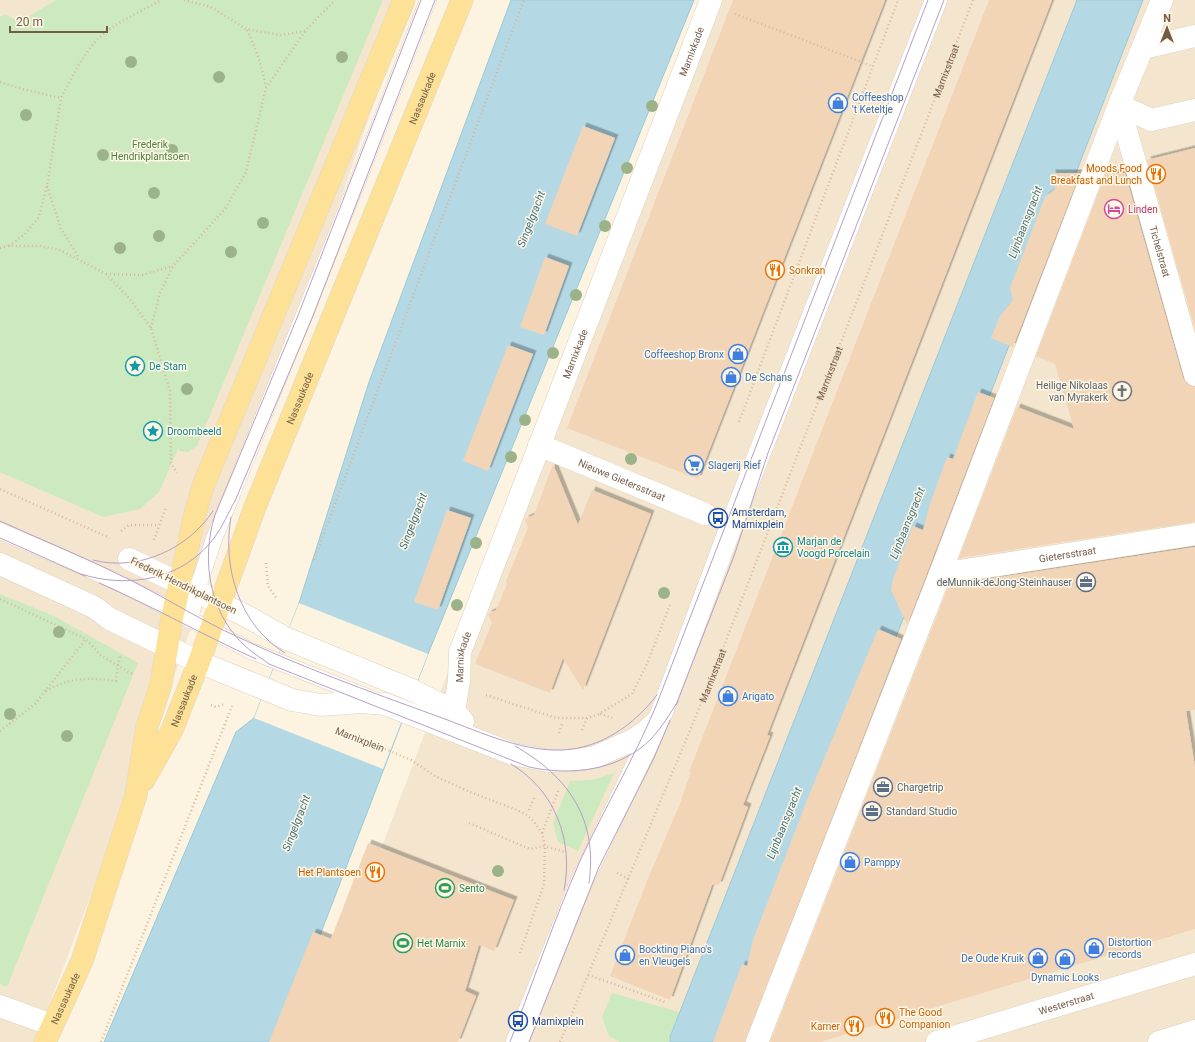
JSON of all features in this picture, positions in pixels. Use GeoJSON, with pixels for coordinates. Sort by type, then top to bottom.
{"type":"FeatureCollection","features":[{"type":"Feature","properties":{"kind":"main road","name":"Nassaukade"},"geometry":{"type":"LineString","coordinates":[[49,1034],[82,961],[136,795],[147,727],[161,684],[167,646],[182,616],[188,589],[195,514],[202,490],[404,0]]}},
{"type":"Feature","properties":{"kind":"main road","name":"Nassaukade"},"geometry":{"type":"LineString","coordinates":[[136,795],[172,730],[199,662],[254,507],[462,0]]}},
{"type":"Feature","properties":{"kind":"street"},"geometry":{"type":"LineString","coordinates":[[517,1042],[580,884],[660,717],[730,529],[936,0]]}},
{"type":"Feature","properties":{"kind":"street"},"geometry":{"type":"LineString","coordinates":[[757,1042],[940,574],[1119,105],[1162,0]]}},
{"type":"Feature","properties":{"kind":"street","name":"Marnixkade"},"geometry":{"type":"LineString","coordinates":[[454,711],[458,686],[460,652],[710,2]]}},
{"type":"Feature","properties":{"kind":"street"},"geometry":{"type":"LineString","coordinates":[[1143,48],[1195,36]]}},
{"type":"Feature","properties":{"kind":"street"},"geometry":{"type":"LineString","coordinates":[[1119,105],[1151,120],[1195,110]]}},
{"type":"Feature","properties":{"kind":"street","name":"Tichelstraat"},"geometry":{"type":"LineString","coordinates":[[1119,105],[1195,375]]}},
{"type":"Feature","properties":{"kind":"street","name":"Nieuwe Gietersstraat"},"geometry":{"type":"LineString","coordinates":[[539,445],[705,514]]}},
{"type":"Feature","properties":{"kind":"street","name":"Gietersstraat"},"geometry":{"type":"LineString","coordinates":[[940,574],[1195,534]]}},
{"type":"Feature","properties":{"kind":"street","name":"Frederik Hendrikplantsoen"},"geometry":{"type":"LineString","coordinates":[[129,559],[250,618],[285,638],[414,691],[454,711]]}},
{"type":"Feature","properties":{"kind":"street"},"geometry":{"type":"LineString","coordinates":[[0,564],[94,607],[110,619],[199,662],[292,700],[321,705],[361,702],[385,704],[525,757],[549,761],[578,760],[595,757],[627,743],[644,733],[660,717]]}},
{"type":"Feature","properties":{"kind":"street"},"geometry":{"type":"LineString","coordinates":[[454,711],[484,742]]}},
{"type":"Feature","properties":{"kind":"street","name":"Westerstraat"},"geometry":{"type":"LineString","coordinates":[[937,1042],[1195,964]]}},
{"type":"Feature","properties":{"kind":"street"},"geometry":{"type":"LineString","coordinates":[[0,1006],[49,1034]]}},
{"type":"Feature","properties":{"kind":"street"},"geometry":{"type":"LineString","coordinates":[[1159,1042],[1195,1031]]}},
{"type":"Feature","properties":{"kind":"lane","name":"Nassaukade"},"geometry":{"type":"LineString","coordinates":[[188,589],[214,539],[355,190],[428,0]]}},
{"type":"Feature","properties":{"kind":"lane"},"geometry":{"type":"LineString","coordinates":[[0,531],[84,566],[210,630],[276,661],[385,704]]}},
{"type":"Feature","properties":{"kind":"path"},"geometry":{"type":"LineString","coordinates":[[8,246],[25,234],[39,217],[47,185],[61,98],[76,69],[96,42],[121,22],[161,0]]}},
{"type":"Feature","properties":{"kind":"path"},"geometry":{"type":"LineString","coordinates":[[184,0],[211,7],[246,29],[281,35],[306,31]]}},
{"type":"Feature","properties":{"kind":"path"},"geometry":{"type":"LineString","coordinates":[[150,328],[160,293],[173,266],[225,209],[246,172],[266,88],[306,31],[336,0]]}},
{"type":"Feature","properties":{"kind":"path"},"geometry":{"type":"LineString","coordinates":[[314,560],[524,0]]}},
{"type":"Feature","properties":{"kind":"path"},"geometry":{"type":"LineString","coordinates":[[738,424],[898,0]]}},
{"type":"Feature","properties":{"kind":"path","name":"Marnixstraat"},"geometry":{"type":"LineString","coordinates":[[560,1042],[720,657],[973,0]]}},
{"type":"Feature","properties":{"kind":"path"},"geometry":{"type":"LineString","coordinates":[[710,2],[872,66]]}},
{"type":"Feature","properties":{"kind":"path"},"geometry":{"type":"LineString","coordinates":[[246,29],[260,61],[266,88]]}},
{"type":"Feature","properties":{"kind":"path"},"geometry":{"type":"LineString","coordinates":[[0,82],[22,90],[61,98]]}},
{"type":"Feature","properties":{"kind":"path"},"geometry":{"type":"LineString","coordinates":[[47,185],[61,229],[79,258]]}},
{"type":"Feature","properties":{"kind":"path"},"geometry":{"type":"LineString","coordinates":[[0,248],[8,246],[40,246],[60,250],[79,258],[106,274],[130,298],[150,328],[170,391],[171,463],[187,484],[202,490]]}},
{"type":"Feature","properties":{"kind":"path"},"geometry":{"type":"LineString","coordinates":[[106,274],[142,275],[173,266]]}},
{"type":"Feature","properties":{"kind":"path","name":"Frederik Hendrikplantsoen"},"geometry":{"type":"LineString","coordinates":[[0,488],[112,539],[129,559]]}},
{"type":"Feature","properties":{"kind":"path"},"geometry":{"type":"LineString","coordinates":[[112,539],[128,525],[159,525]]}},
{"type":"Feature","properties":{"kind":"path"},"geometry":{"type":"LineString","coordinates":[[0,599],[86,639],[100,655],[118,664]]}},
{"type":"Feature","properties":{"kind":"path"},"geometry":{"type":"LineString","coordinates":[[458,686],[556,718],[587,718],[599,714],[632,694],[647,664],[672,599]]}},
{"type":"Feature","properties":{"kind":"path"},"geometry":{"type":"LineString","coordinates":[[0,731],[35,704],[86,639]]}},
{"type":"Feature","properties":{"kind":"path"},"geometry":{"type":"LineString","coordinates":[[46,691],[64,681],[91,678],[116,681]]}},
{"type":"Feature","properties":{"kind":"path"},"geometry":{"type":"LineString","coordinates":[[100,1042],[232,704]]}},
{"type":"Feature","properties":{"kind":"path","name":"Marnixplein"},"geometry":{"type":"LineString","coordinates":[[342,732],[411,760],[435,776],[527,815],[542,833],[545,846]]}},
{"type":"Feature","properties":{"kind":"path"},"geometry":{"type":"LineString","coordinates":[[529,810],[535,796]]}},
{"type":"Feature","properties":{"kind":"path"},"geometry":{"type":"LineString","coordinates":[[469,823],[530,849],[545,846],[544,884],[519,956]]}},
{"type":"Feature","properties":{"kind":"path"},"geometry":{"type":"LineString","coordinates":[[588,975],[665,1002]]}},
{"type":"Feature","properties":{"kind":"shaded area"},"geometry":{"type":"Polygon","coordinates":[[[0,0],[410,0],[172,682],[35,1042],[0,1042],[0,0]]]}},
{"type":"Feature","properties":{"kind":"shaded area"},"geometry":{"type":"Polygon","coordinates":[[[702,0],[1195,0],[1195,1042],[308,1042],[702,0]]]}},
{"type":"Feature","properties":{"kind":"green space","name":"Frederik Hendrikplantsoen"},"geometry":{"type":"Polygon","coordinates":[[[56,0],[383,0],[197,446],[188,452],[180,451],[178,449],[159,492],[140,509],[103,517],[0,472],[0,17],[5,14],[19,22],[56,0]]]}},
{"type":"Feature","properties":{"kind":"green space"},"geometry":{"type":"Polygon","coordinates":[[[0,594],[52,615],[138,663],[7,987],[0,984],[0,594]]]}},
{"type":"Feature","properties":{"kind":"green space"},"geometry":{"type":"Polygon","coordinates":[[[614,773],[578,851],[558,842],[553,824],[570,781],[592,780],[614,773]]]}},
{"type":"Feature","properties":{"kind":"green space"},"geometry":{"type":"Polygon","coordinates":[[[612,993],[679,1012],[669,1040],[670,1042],[620,1042],[609,1036],[602,1017],[612,993]]]}},
{"type":"Feature","properties":{"kind":"water","name":"Singelgracht"},"geometry":{"type":"Polygon","coordinates":[[[511,0],[694,0],[428,654],[279,1042],[104,1042],[236,732],[254,718],[299,603],[369,382],[511,0]]]}},
{"type":"Feature","properties":{"kind":"water","name":"Lijnbaansgracht"},"geometry":{"type":"Polygon","coordinates":[[[1077,0],[1143,0],[739,1042],[670,1042],[670,1037],[1077,0]]]}},
{"type":"Feature","properties":{"kind":"pier"},"geometry":{"type":"Polygon","coordinates":[[[299,603],[428,654],[383,769],[254,718],[299,603]]]}},
{"type":"Feature","properties":{"kind":"building"},"geometry":{"type":"Polygon","coordinates":[[[733,0],[885,0],[698,479],[567,428],[733,0]]]}},
{"type":"Feature","properties":{"kind":"building"},"geometry":{"type":"Polygon","coordinates":[[[989,0],[1052,0],[767,735],[770,736],[743,805],[748,807],[719,885],[712,885],[670,1000],[610,976],[649,876],[679,806],[691,772],[689,772],[989,0]]]}},
{"type":"Feature","properties":{"kind":"building"},"geometry":{"type":"Polygon","coordinates":[[[583,126],[615,138],[577,236],[545,224],[583,126]]]}},
{"type":"Feature","properties":{"kind":"building"},"geometry":{"type":"Polygon","coordinates":[[[1195,148],[1195,329],[1147,160],[1195,148]]]}},
{"type":"Feature","properties":{"kind":"building"},"geometry":{"type":"Polygon","coordinates":[[[1052,173],[1080,173],[1013,347],[991,338],[1000,316],[1013,300],[1010,288],[1045,197],[1055,189],[1052,173]]]}},
{"type":"Feature","properties":{"kind":"building"},"geometry":{"type":"Polygon","coordinates":[[[1106,173],[1125,173],[1183,378],[1187,384],[1195,387],[1195,522],[959,558],[1017,407],[1074,429],[1055,364],[1036,356],[1106,173]]]}},
{"type":"Feature","properties":{"kind":"building"},"geometry":{"type":"Polygon","coordinates":[[[545,257],[569,266],[544,335],[520,327],[545,257]]]}},
{"type":"Feature","properties":{"kind":"building"},"geometry":{"type":"Polygon","coordinates":[[[508,345],[533,354],[488,471],[463,461],[508,345]]]}},
{"type":"Feature","properties":{"kind":"building"},"geometry":{"type":"Polygon","coordinates":[[[978,392],[994,398],[907,625],[891,590],[893,579],[913,526],[923,530],[930,504],[947,457],[953,459],[978,392]]]}},
{"type":"Feature","properties":{"kind":"building"},"geometry":{"type":"Polygon","coordinates":[[[553,464],[578,525],[592,490],[651,514],[583,690],[563,658],[550,693],[475,664],[492,623],[488,614],[496,610],[507,584],[506,581],[528,528],[525,519],[534,515],[553,464]]]}},
{"type":"Feature","properties":{"kind":"building"},"geometry":{"type":"Polygon","coordinates":[[[447,510],[471,518],[438,610],[414,602],[447,510]]]}},
{"type":"Feature","properties":{"kind":"building"},"geometry":{"type":"Polygon","coordinates":[[[1195,547],[1195,710],[1186,711],[1195,767],[1195,929],[820,1042],[770,1042],[949,585],[1195,547]]]}},
{"type":"Feature","properties":{"kind":"building"},"geometry":{"type":"Polygon","coordinates":[[[878,629],[901,639],[745,1042],[713,1042],[742,964],[747,966],[753,940],[809,795],[878,629]]]}},
{"type":"Feature","properties":{"kind":"building","name":"Het Marnix"},"geometry":{"type":"Polygon","coordinates":[[[368,843],[514,900],[494,951],[479,945],[465,991],[476,996],[458,1042],[269,1042],[313,932],[331,939],[368,843]]]}},
{"type":"Feature","properties":{"kind":"tram line"},"geometry":{"type":"LineString","coordinates":[[421,0],[297,318],[215,515],[209,549],[209,566],[215,600],[231,630],[245,646],[269,664],[529,767],[561,771],[578,770],[610,764],[625,758],[652,738],[663,725],[678,701]]}},
{"type":"Feature","properties":{"kind":"tram line"},"geometry":{"type":"LineString","coordinates":[[81,574],[117,581],[136,580],[171,572],[187,563],[201,552],[220,529],[235,501],[313,316],[435,0]]}},
{"type":"Feature","properties":{"kind":"tram line"},"geometry":{"type":"LineString","coordinates":[[510,1042],[570,883],[656,706],[928,0]]}},
{"type":"Feature","properties":{"kind":"tram line"},"geometry":{"type":"LineString","coordinates":[[676,705],[734,556],[768,453],[944,0]]}},
{"type":"Feature","properties":{"kind":"tram line"},"geometry":{"type":"LineString","coordinates":[[93,560],[110,563],[127,563],[144,560],[160,554],[176,546],[190,536],[203,525],[213,511]]}},
{"type":"Feature","properties":{"kind":"tram line"},"geometry":{"type":"LineString","coordinates":[[231,517],[229,555],[237,593],[245,611],[256,627],[269,641],[285,653]]}},
{"type":"Feature","properties":{"kind":"tram line"},"geometry":{"type":"LineString","coordinates":[[0,521],[116,573],[225,631],[310,669],[481,733],[513,743],[546,750],[563,750],[590,745],[616,733],[627,725],[638,716],[657,695]]}},
{"type":"Feature","properties":{"kind":"tram line"},"geometry":{"type":"LineString","coordinates":[[0,538],[85,576]]}},
{"type":"Feature","properties":{"kind":"tram line"},"geometry":{"type":"LineString","coordinates":[[99,583],[256,659]]}},
{"type":"Feature","properties":{"kind":"tram line"},"geometry":{"type":"LineString","coordinates":[[529,1042],[599,867],[654,758],[670,720]]}},
{"type":"Feature","properties":{"kind":"tram line"},"geometry":{"type":"LineString","coordinates":[[515,746],[551,771],[565,786],[576,802],[584,820],[589,839],[591,860],[589,883]]}},
{"type":"Feature","properties":{"kind":"tram line"},"geometry":{"type":"LineString","coordinates":[[511,764],[526,775],[539,788],[550,802],[558,818],[566,853],[564,890]]}},
{"type":"Feature","properties":{"kind":"place","name":"Coffeeshop 't Keteltje"},"geometry":{"type":"Point","coordinates":[838,103]}},
{"type":"Feature","properties":{"kind":"place","name":"Moods Food Breakfast and Lunch"},"geometry":{"type":"Point","coordinates":[1156,174]}},
{"type":"Feature","properties":{"kind":"place","name":"Linden"},"geometry":{"type":"Point","coordinates":[1114,209]}},
{"type":"Feature","properties":{"kind":"place","name":"Sonkran"},"geometry":{"type":"Point","coordinates":[775,270]}},
{"type":"Feature","properties":{"kind":"place","name":"Coffeeshop Bronx"},"geometry":{"type":"Point","coordinates":[738,354]}},
{"type":"Feature","properties":{"kind":"place","name":"De Stam"},"geometry":{"type":"Point","coordinates":[135,366]}},
{"type":"Feature","properties":{"kind":"place","name":"De Schans"},"geometry":{"type":"Point","coordinates":[731,377]}},
{"type":"Feature","properties":{"kind":"place","name":"Heilige Nikolaas van Myrakerk"},"geometry":{"type":"Point","coordinates":[1122,391]}},
{"type":"Feature","properties":{"kind":"place","name":"Droombeeld"},"geometry":{"type":"Point","coordinates":[153,431]}},
{"type":"Feature","properties":{"kind":"place","name":"Slagerij Rief"},"geometry":{"type":"Point","coordinates":[694,465]}},
{"type":"Feature","properties":{"kind":"place","name":"Amsterdam, Marnixplein"},"geometry":{"type":"Point","coordinates":[718,518]}},
{"type":"Feature","properties":{"kind":"place","name":"Marjan de Voogd Porcelain"},"geometry":{"type":"Point","coordinates":[783,547]}},
{"type":"Feature","properties":{"kind":"place","name":"deMunnik-deJong-Steinhauser"},"geometry":{"type":"Point","coordinates":[1086,582]}},
{"type":"Feature","properties":{"kind":"place","name":"Arigato"},"geometry":{"type":"Point","coordinates":[728,696]}},
{"type":"Feature","properties":{"kind":"place","name":"Chargetrip"},"geometry":{"type":"Point","coordinates":[883,787]}},
{"type":"Feature","properties":{"kind":"place","name":"Standard Studio"},"geometry":{"type":"Point","coordinates":[872,811]}},
{"type":"Feature","properties":{"kind":"place","name":"Pamppy"},"geometry":{"type":"Point","coordinates":[850,862]}},
{"type":"Feature","properties":{"kind":"place","name":"Het Plantsoen"},"geometry":{"type":"Point","coordinates":[375,872]}},
{"type":"Feature","properties":{"kind":"place","name":"Sento"},"geometry":{"type":"Point","coordinates":[445,888]}},
{"type":"Feature","properties":{"kind":"place","name":"Het Marnix"},"geometry":{"type":"Point","coordinates":[403,943]}},
{"type":"Feature","properties":{"kind":"place","name":"Distortion records"},"geometry":{"type":"Point","coordinates":[1094,948]}},
{"type":"Feature","properties":{"kind":"place","name":"Bockting Piano's en Vleugels"},"geometry":{"type":"Point","coordinates":[625,955]}},
{"type":"Feature","properties":{"kind":"place","name":"De Oude Kruik"},"geometry":{"type":"Point","coordinates":[1038,958]}},
{"type":"Feature","properties":{"kind":"place","name":"Dynamic Looks"},"geometry":{"type":"Point","coordinates":[1065,959]}},
{"type":"Feature","properties":{"kind":"place","name":"The Good Companion"},"geometry":{"type":"Point","coordinates":[885,1018]}},
{"type":"Feature","properties":{"kind":"place","name":"Marnixplein"},"geometry":{"type":"Point","coordinates":[518,1021]}},
{"type":"Feature","properties":{"kind":"place","name":"Kamer"},"geometry":{"type":"Point","coordinates":[854,1026]}}]}
